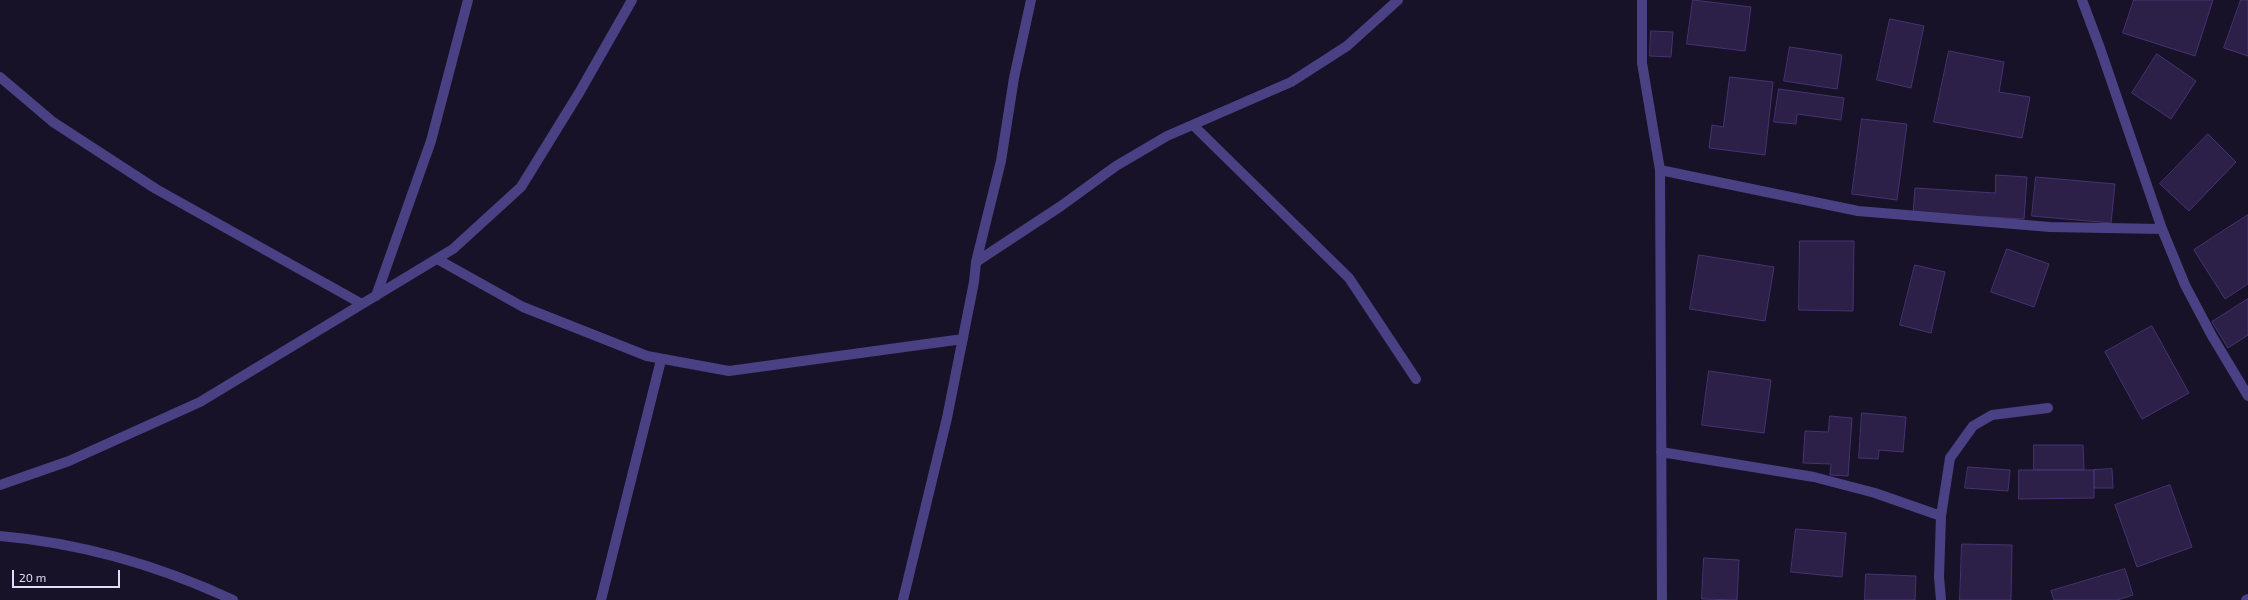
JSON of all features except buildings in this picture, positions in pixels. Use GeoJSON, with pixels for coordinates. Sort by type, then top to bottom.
{"type":"FeatureCollection","features":[{"type":"Feature","properties":{"kind":"street"},"geometry":{"type":"LineString","coordinates":[[376,296],[431,141],[468,0]]}},
{"type":"Feature","properties":{"kind":"street"},"geometry":{"type":"LineString","coordinates":[[0,485],[69,461],[200,402],[453,249],[521,186],[579,93],[632,0]]}},
{"type":"Feature","properties":{"kind":"street"},"geometry":{"type":"LineString","coordinates":[[903,600],[947,418],[974,282],[976,262],[1001,161],[1014,78],[1031,0]]}},
{"type":"Feature","properties":{"kind":"street"},"geometry":{"type":"LineString","coordinates":[[976,262],[1061,206],[1116,166],[1167,136],[1194,126],[1291,82],[1347,46],[1398,0]]}},
{"type":"Feature","properties":{"kind":"street"},"geometry":{"type":"LineString","coordinates":[[1642,0],[1642,63],[1660,170],[1662,600]]}},
{"type":"Feature","properties":{"kind":"street"},"geometry":{"type":"LineString","coordinates":[[2082,0],[2162,229],[2189,292],[2212,336],[2248,396]]}},
{"type":"Feature","properties":{"kind":"street"},"geometry":{"type":"LineString","coordinates":[[0,77],[53,122],[156,189],[362,304]]}},
{"type":"Feature","properties":{"kind":"street"},"geometry":{"type":"LineString","coordinates":[[1194,126],[1350,278],[1416,379]]}},
{"type":"Feature","properties":{"kind":"street"},"geometry":{"type":"LineString","coordinates":[[1660,170],[1858,211],[2050,227],[2162,229]]}},
{"type":"Feature","properties":{"kind":"street"},"geometry":{"type":"LineString","coordinates":[[437,259],[523,307],[647,356],[661,360],[729,371],[963,339]]}},
{"type":"Feature","properties":{"kind":"street"},"geometry":{"type":"LineString","coordinates":[[602,600],[661,360]]}},
{"type":"Feature","properties":{"kind":"street"},"geometry":{"type":"LineString","coordinates":[[1941,600],[1939,577],[1941,516],[1950,458],[1973,426],[1992,415],[2048,408]]}},
{"type":"Feature","properties":{"kind":"street"},"geometry":{"type":"LineString","coordinates":[[1661,452],[1814,477],[1875,492],[1941,516]]}},
{"type":"Feature","properties":{"kind":"street"},"geometry":{"type":"LineString","coordinates":[[0,536],[103,553],[192,581],[233,600]]}}]}
